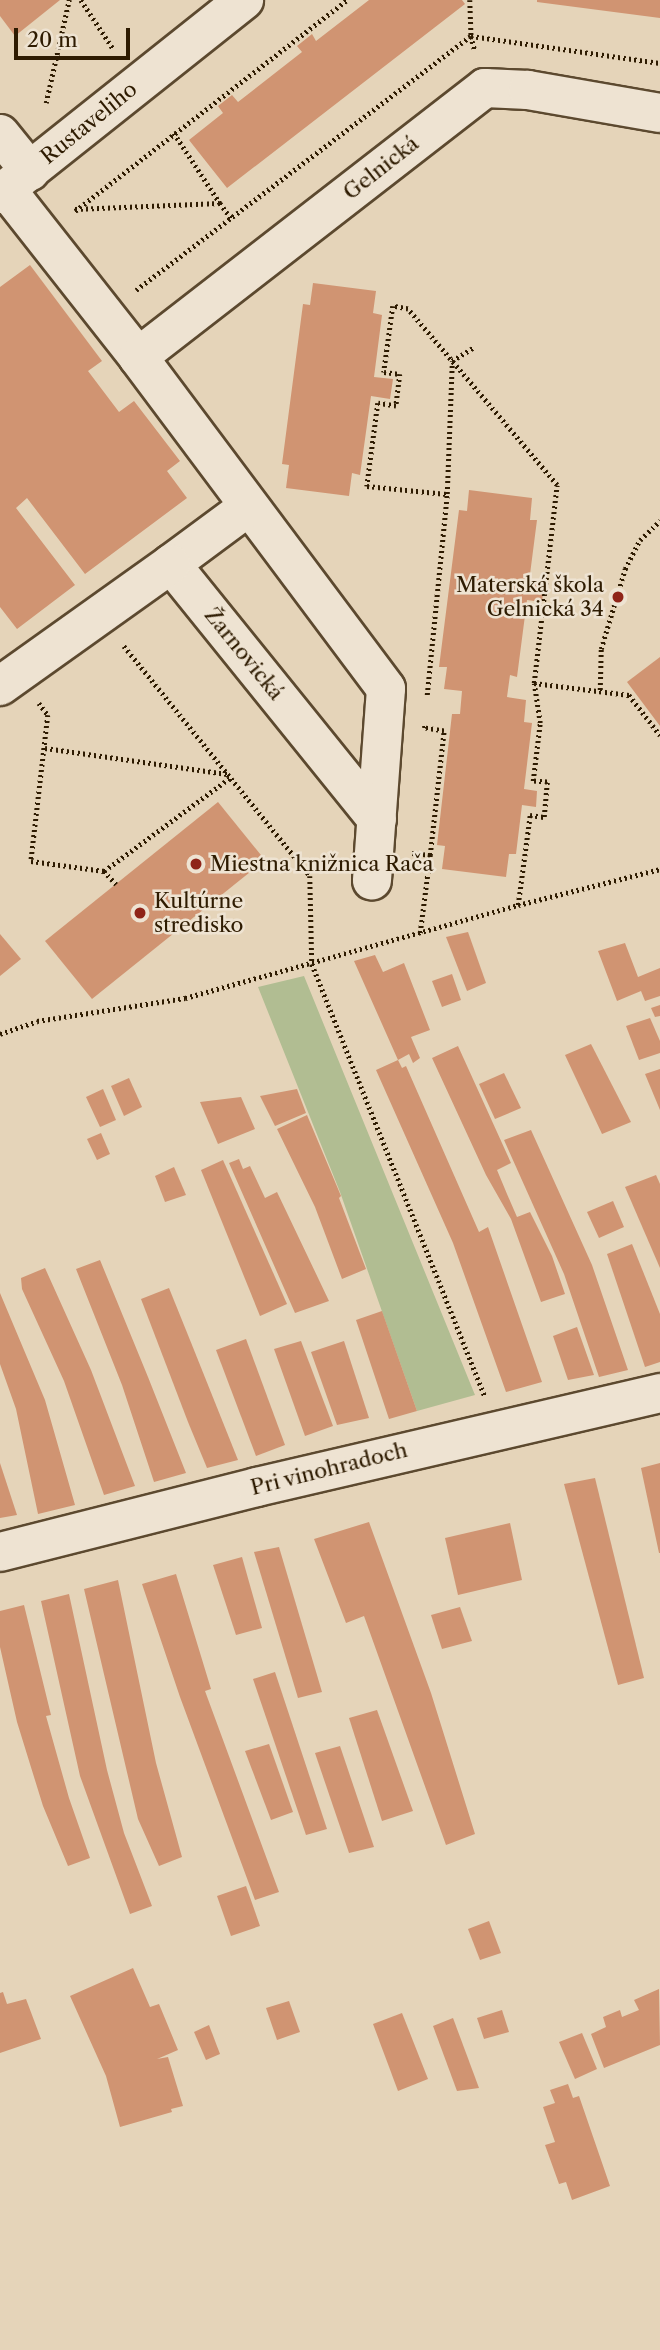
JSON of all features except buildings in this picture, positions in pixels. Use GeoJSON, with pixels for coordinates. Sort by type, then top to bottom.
{"type":"FeatureCollection","features":[{"type":"Feature","properties":{"kind":"street","name":"Rustaveliho"},"geometry":{"type":"LineString","coordinates":[[12,185],[244,0]]}},
{"type":"Feature","properties":{"kind":"street","name":"Gelnická"},"geometry":{"type":"LineString","coordinates":[[138,357],[485,88],[528,90],[660,113]]}},
{"type":"Feature","properties":{"kind":"street"},"geometry":{"type":"LineString","coordinates":[[0,134],[12,185],[56,226],[138,357],[386,689],[374,849]]}},
{"type":"Feature","properties":{"kind":"street"},"geometry":{"type":"LineString","coordinates":[[0,686],[248,507]]}},
{"type":"Feature","properties":{"kind":"street","name":"Žarnovická"},"geometry":{"type":"LineString","coordinates":[[171,564],[374,849]]}},
{"type":"Feature","properties":{"kind":"street","name":"Pri vinohradoch"},"geometry":{"type":"LineString","coordinates":[[0,1552],[271,1483],[660,1393]]}},
{"type":"Feature","properties":{"kind":"path"},"geometry":{"type":"LineString","coordinates":[[46,103],[69,0]]}},
{"type":"Feature","properties":{"kind":"path"},"geometry":{"type":"LineString","coordinates":[[81,0],[114,50]]}},
{"type":"Feature","properties":{"kind":"path"},"geometry":{"type":"LineString","coordinates":[[56,226],[347,0]]}},
{"type":"Feature","properties":{"kind":"path"},"geometry":{"type":"LineString","coordinates":[[470,0],[471,36]]}},
{"type":"Feature","properties":{"kind":"path"},"geometry":{"type":"LineString","coordinates":[[134,291],[471,36],[660,64]]}},
{"type":"Feature","properties":{"kind":"path"},"geometry":{"type":"LineString","coordinates":[[174,133],[231,218]]}},
{"type":"Feature","properties":{"kind":"path"},"geometry":{"type":"LineString","coordinates":[[56,226],[75,209],[220,204]]}},
{"type":"Feature","properties":{"kind":"path"},"geometry":{"type":"LineString","coordinates":[[447,494],[367,486],[378,403],[396,406],[400,374],[384,372],[393,306],[408,309],[557,485],[534,683],[540,723],[533,780],[547,782],[544,817],[530,815],[518,905]]}},
{"type":"Feature","properties":{"kind":"path"},"geometry":{"type":"LineString","coordinates":[[452,361],[473,348]]}},
{"type":"Feature","properties":{"kind":"path"},"geometry":{"type":"LineString","coordinates":[[427,700],[447,494],[452,361]]}},
{"type":"Feature","properties":{"kind":"path"},"geometry":{"type":"LineString","coordinates":[[600,690],[601,649],[625,569],[640,540],[660,521]]}},
{"type":"Feature","properties":{"kind":"path"},"geometry":{"type":"LineString","coordinates":[[135,658],[310,876],[313,964],[489,1404]]}},
{"type":"Feature","properties":{"kind":"path"},"geometry":{"type":"LineString","coordinates":[[534,683],[629,695],[660,735]]}},
{"type":"Feature","properties":{"kind":"path"},"geometry":{"type":"LineString","coordinates":[[420,933],[444,731],[424,728],[426,714]]}},
{"type":"Feature","properties":{"kind":"path"},"geometry":{"type":"LineString","coordinates":[[116,884],[104,871],[31,861],[45,748],[230,776]]}},
{"type":"Feature","properties":{"kind":"path"},"geometry":{"type":"LineString","coordinates":[[104,871],[230,776]]}},
{"type":"Feature","properties":{"kind":"path"},"geometry":{"type":"LineString","coordinates":[[374,849],[430,855]]}},
{"type":"Feature","properties":{"kind":"path"},"geometry":{"type":"LineString","coordinates":[[0,1034],[37,1021],[185,998],[518,905],[660,869]]}},
{"type":"Feature","properties":{"kind":"green space"},"geometry":{"type":"Polygon","coordinates":[[[304,976],[475,1395],[417,1411],[340,1192],[258,987],[304,976]]]}},
{"type":"Feature","properties":{"kind":"place","name":"Materská škola Gelnická 34"},"geometry":{"type":"Point","coordinates":[618,597]}},
{"type":"Feature","properties":{"kind":"place","name":"Miestna knižnica Rača"},"geometry":{"type":"Point","coordinates":[196,864]}},
{"type":"Feature","properties":{"kind":"place","name":"Kultúrne stredisko"},"geometry":{"type":"Point","coordinates":[140,913]}}]}
